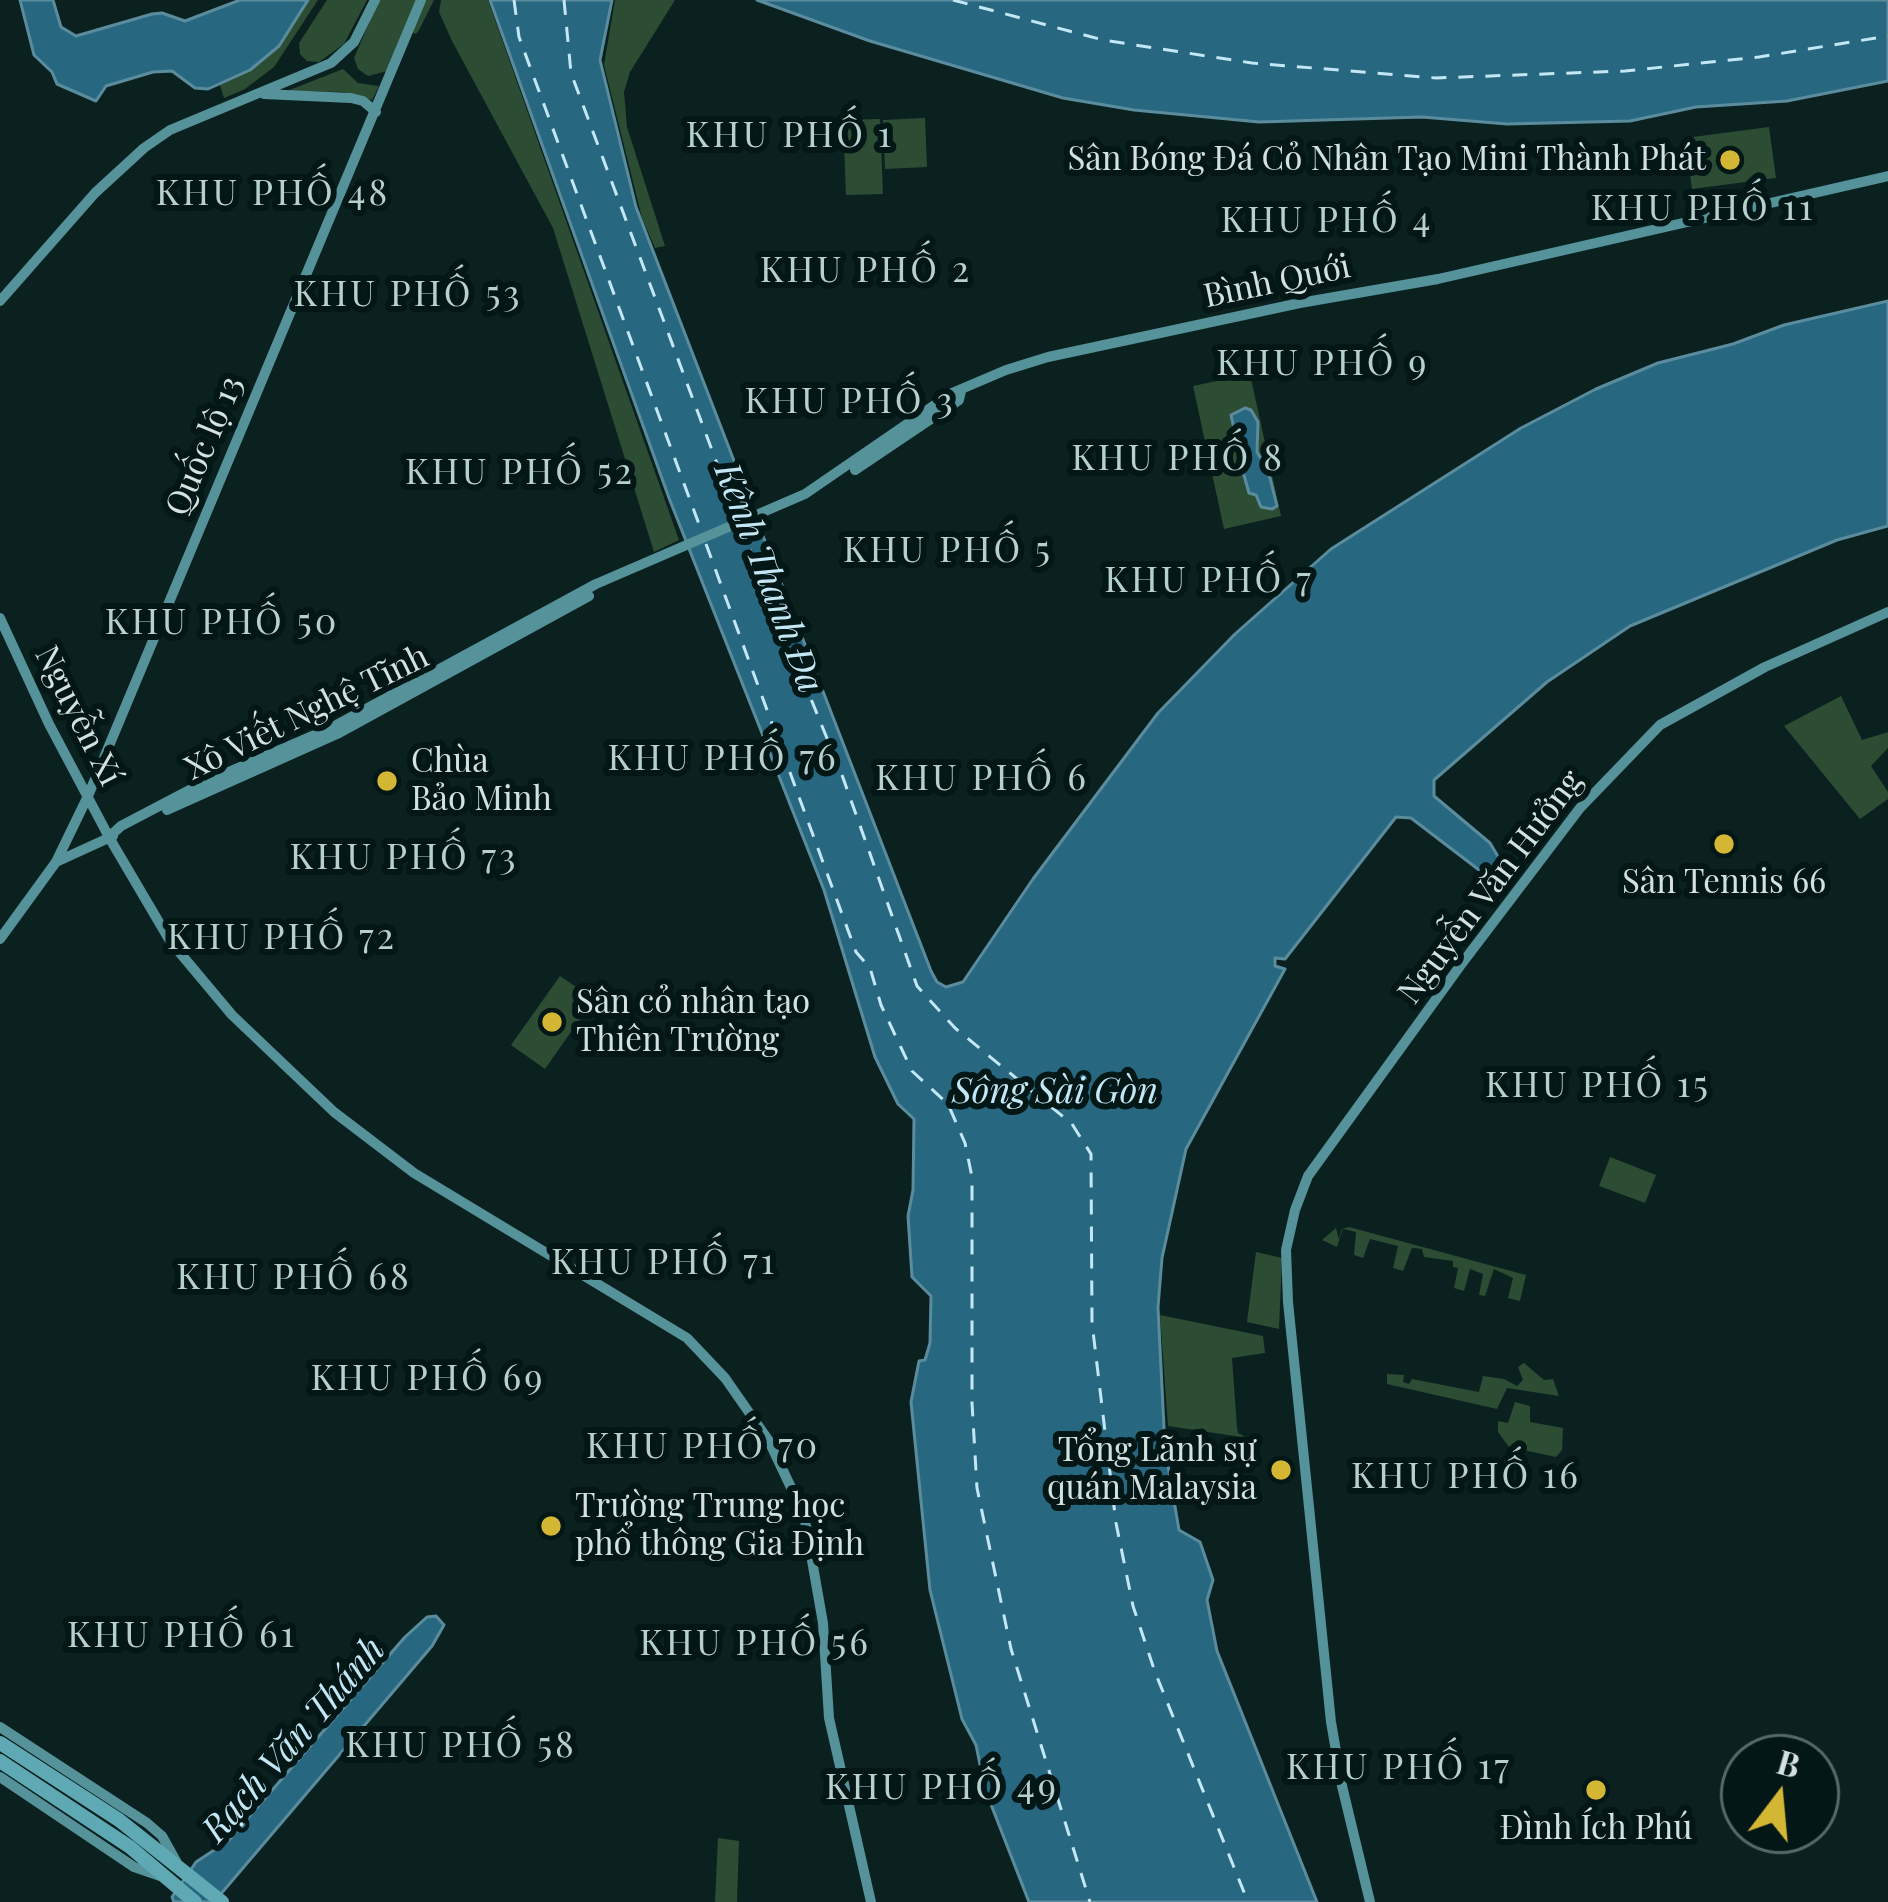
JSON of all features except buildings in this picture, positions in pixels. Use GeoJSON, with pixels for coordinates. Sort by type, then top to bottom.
{"type":"FeatureCollection","features":[{"type":"Feature","properties":{"kind":"highway"},"geometry":{"type":"LineString","coordinates":[[0,1742],[119,1820],[175,1873],[195,1902]]}},
{"type":"Feature","properties":{"kind":"highway"},"geometry":{"type":"LineString","coordinates":[[0,1761],[222,1902]]}},
{"type":"Feature","properties":{"kind":"main road"},"geometry":{"type":"LineString","coordinates":[[0,301],[95,193],[144,148],[170,130],[337,59],[359,34],[375,0]]}},
{"type":"Feature","properties":{"kind":"main road","name":"Quốc lộ 13"},"geometry":{"type":"LineString","coordinates":[[56,862],[424,0]]}},
{"type":"Feature","properties":{"kind":"main road"},"geometry":{"type":"LineString","coordinates":[[250,95],[351,98],[376,112]]}},
{"type":"Feature","properties":{"kind":"main road","name":"Bình Quới"},"geometry":{"type":"LineString","coordinates":[[907,431],[952,393],[1048,357],[1438,279],[1888,176]]}},
{"type":"Feature","properties":{"kind":"main road","name":"Xô Viết Nghệ Tĩnh"},"geometry":{"type":"LineString","coordinates":[[0,939],[56,862],[203,784],[333,727],[643,562],[805,494],[907,431]]}},
{"type":"Feature","properties":{"kind":"main road","name":"Nguyễn Văn Hưởng"},"geometry":{"type":"LineString","coordinates":[[1370,1902],[1331,1722],[1287,1288],[1286,1250],[1308,1177],[1580,808],[1660,725],[1765,667],[1888,612]]}},
{"type":"Feature","properties":{"kind":"main road","name":"Nguyễn Xí"},"geometry":{"type":"LineString","coordinates":[[0,618],[109,837],[170,941],[238,1021],[334,1112],[414,1174],[686,1338],[725,1378],[770,1441],[804,1515],[823,1623],[829,1718],[871,1902]]}},
{"type":"Feature","properties":{"kind":"main road"},"geometry":{"type":"LineString","coordinates":[[0,1726],[147,1823],[162,1836],[175,1873],[134,1867],[0,1777]]}},
{"type":"Feature","properties":{"kind":"green space"},"geometry":{"type":"Polygon","coordinates":[[[308,0],[318,0],[274,67],[224,98],[219,82],[238,75],[280,46],[308,0]]]}},
{"type":"Feature","properties":{"kind":"green space"},"geometry":{"type":"Polygon","coordinates":[[[327,0],[367,0],[344,44],[319,62],[307,61],[299,43],[327,0]]]}},
{"type":"Feature","properties":{"kind":"green space"},"geometry":{"type":"Polygon","coordinates":[[[379,0],[434,0],[416,34],[405,30],[387,71],[368,76],[354,58],[379,0]]]}},
{"type":"Feature","properties":{"kind":"green space"},"geometry":{"type":"Polygon","coordinates":[[[441,0],[488,0],[679,540],[654,552],[553,228],[452,41],[439,12],[441,0]]]}},
{"type":"Feature","properties":{"kind":"green space"},"geometry":{"type":"Polygon","coordinates":[[[615,0],[675,0],[630,72],[624,92],[627,127],[665,246],[655,248],[642,218],[604,65],[615,0]]]}},
{"type":"Feature","properties":{"kind":"green space"},"geometry":{"type":"Polygon","coordinates":[[[343,69],[358,83],[379,86],[372,100],[344,92],[287,91],[343,69]]]}},
{"type":"Feature","properties":{"kind":"green space"},"geometry":{"type":"Polygon","coordinates":[[[925,118],[927,167],[885,169],[883,120],[925,118]]]}},
{"type":"Feature","properties":{"kind":"green space"},"geometry":{"type":"Polygon","coordinates":[[[880,119],[883,194],[846,195],[843,120],[880,119]]]}},
{"type":"Feature","properties":{"kind":"green space"},"geometry":{"type":"Polygon","coordinates":[[[1769,127],[1776,178],[1692,189],[1685,138],[1769,127]]]}},
{"type":"Feature","properties":{"kind":"green space"},"geometry":{"type":"Polygon","coordinates":[[[1250,374],[1281,516],[1224,529],[1193,386],[1250,374]]]}},
{"type":"Feature","properties":{"kind":"green space"},"geometry":{"type":"Polygon","coordinates":[[[1841,696],[1862,740],[1888,732],[1888,748],[1871,766],[1888,799],[1860,819],[1784,726],[1841,696]]]}},
{"type":"Feature","properties":{"kind":"green space","name":"Sân cỏ nhân tạo Thiên Trường"},"geometry":{"type":"Polygon","coordinates":[[[560,976],[594,999],[545,1069],[511,1045],[560,976]]]}},
{"type":"Feature","properties":{"kind":"green space"},"geometry":{"type":"Polygon","coordinates":[[[1610,1157],[1656,1175],[1645,1203],[1599,1186],[1610,1157]]]}},
{"type":"Feature","properties":{"kind":"green space"},"geometry":{"type":"Polygon","coordinates":[[[1349,1227],[1526,1275],[1520,1301],[1508,1298],[1513,1278],[1494,1269],[1485,1296],[1479,1295],[1483,1274],[1470,1269],[1464,1291],[1454,1288],[1458,1268],[1453,1261],[1424,1257],[1422,1249],[1412,1248],[1403,1271],[1393,1268],[1398,1246],[1370,1239],[1363,1258],[1354,1255],[1356,1232],[1343,1229],[1337,1247],[1322,1240],[1336,1228],[1339,1240],[1342,1229],[1349,1227]]]}},
{"type":"Feature","properties":{"kind":"green space"},"geometry":{"type":"Polygon","coordinates":[[[1256,1252],[1282,1258],[1279,1329],[1247,1322],[1256,1252]]]}},
{"type":"Feature","properties":{"kind":"green space"},"geometry":{"type":"Polygon","coordinates":[[[1160,1315],[1263,1336],[1265,1353],[1232,1358],[1238,1433],[1248,1438],[1168,1426],[1160,1315]]]}},
{"type":"Feature","properties":{"kind":"green space"},"geometry":{"type":"Polygon","coordinates":[[[1524,1363],[1544,1380],[1553,1379],[1559,1396],[1507,1388],[1497,1409],[1387,1384],[1387,1374],[1404,1375],[1403,1382],[1409,1384],[1412,1379],[1479,1392],[1483,1376],[1517,1386],[1523,1380],[1518,1367],[1524,1363]]]}},
{"type":"Feature","properties":{"kind":"green space"},"geometry":{"type":"Polygon","coordinates":[[[1515,1402],[1530,1406],[1530,1422],[1563,1428],[1562,1450],[1556,1457],[1509,1447],[1498,1432],[1498,1421],[1508,1423],[1515,1402]]]}},
{"type":"Feature","properties":{"kind":"green space"},"geometry":{"type":"Polygon","coordinates":[[[718,1838],[739,1841],[737,1902],[715,1902],[718,1838]]]}},
{"type":"Feature","properties":{"kind":"water"},"geometry":{"type":"Polygon","coordinates":[[[20,0],[53,0],[61,27],[76,36],[152,14],[185,21],[240,0],[308,0],[279,46],[250,70],[208,89],[195,88],[172,71],[153,72],[106,86],[96,101],[57,84],[34,55],[20,0]]]}},
{"type":"Feature","properties":{"kind":"water","name":"Sông Sài Gòn"},"geometry":{"type":"Polygon","coordinates":[[[490,0],[612,0],[600,60],[636,207],[931,971],[946,987],[963,982],[1033,879],[1158,713],[1235,634],[1331,549],[1521,428],[1596,389],[1658,363],[1784,325],[1888,301],[1888,526],[1837,540],[1630,626],[1547,682],[1434,780],[1434,796],[1490,843],[1512,880],[1504,889],[1411,818],[1396,817],[1285,959],[1275,958],[1275,966],[1285,969],[1186,1149],[1162,1258],[1158,1307],[1165,1448],[1179,1530],[1200,1542],[1213,1580],[1207,1600],[1217,1651],[1317,1902],[1029,1902],[985,1789],[976,1745],[962,1719],[930,1590],[911,1402],[919,1361],[925,1360],[930,1343],[931,1296],[912,1277],[908,1216],[914,1119],[898,1104],[875,1057],[824,890],[669,498],[490,0]]]}},
{"type":"Feature","properties":{"kind":"water"},"geometry":{"type":"Polygon","coordinates":[[[757,0],[1888,0],[1888,81],[1787,101],[1696,107],[1630,121],[1507,124],[1422,117],[1259,122],[1063,98],[870,41],[757,0]]]}},
{"type":"Feature","properties":{"kind":"water"},"geometry":{"type":"Polygon","coordinates":[[[1245,408],[1258,422],[1257,452],[1268,470],[1277,506],[1272,509],[1261,507],[1256,495],[1249,493],[1240,461],[1247,452],[1238,447],[1231,415],[1245,408]]]}},
{"type":"Feature","properties":{"kind":"water","name":"Rạch Văn Thánh"},"geometry":{"type":"Polygon","coordinates":[[[436,1616],[444,1625],[432,1646],[214,1902],[174,1902],[172,1897],[196,1862],[228,1841],[405,1637],[427,1617],[436,1616]]]}},
{"type":"Feature","properties":{"kind":"ferry route"},"geometry":{"type":"LineString","coordinates":[[514,0],[519,37],[703,535]]}},
{"type":"Feature","properties":{"kind":"ferry route"},"geometry":{"type":"LineString","coordinates":[[564,0],[571,73],[737,517]]}},
{"type":"Feature","properties":{"kind":"ferry route"},"geometry":{"type":"LineString","coordinates":[[953,0],[1103,40],[1252,63],[1436,78],[1625,71],[1759,57],[1888,36]]}},
{"type":"Feature","properties":{"kind":"ferry route"},"geometry":{"type":"LineString","coordinates":[[740,525],[842,775],[917,986],[955,1028],[1072,1124],[1091,1154],[1092,1323],[1116,1523],[1133,1606],[1248,1902]]}},
{"type":"Feature","properties":{"kind":"ferry route"},"geometry":{"type":"LineString","coordinates":[[706,544],[856,952],[870,968],[881,1005],[912,1071],[948,1104],[965,1143],[972,1177],[972,1403],[977,1488],[1011,1649],[1090,1902]]}},
{"type":"Feature","properties":{"kind":"place","name":"Sân Bóng Đá Cỏ Nhân Tạo Mini Thành Phát"},"geometry":{"type":"Point","coordinates":[1730,160]}},
{"type":"Feature","properties":{"kind":"place","name":"Chùa Bảo Minh"},"geometry":{"type":"Point","coordinates":[387,781]}},
{"type":"Feature","properties":{"kind":"place","name":"Sân Tennis 66"},"geometry":{"type":"Point","coordinates":[1724,844]}},
{"type":"Feature","properties":{"kind":"place","name":"Sân cỏ nhân tạo Thiên Trường"},"geometry":{"type":"Point","coordinates":[552,1022]}},
{"type":"Feature","properties":{"kind":"place","name":"Tổng Lãnh sự quán Malaysia"},"geometry":{"type":"Point","coordinates":[1281,1470]}},
{"type":"Feature","properties":{"kind":"place","name":"Trường Trung học phổ thông Gia Định"},"geometry":{"type":"Point","coordinates":[551,1526]}},
{"type":"Feature","properties":{"kind":"place","name":"Đình Ích Phú"},"geometry":{"type":"Point","coordinates":[1596,1790]}},
{"type":"Feature","properties":{"kind":"district","name":"KHU PHỐ 1"},"geometry":{"type":"Point","coordinates":[790,136]}},
{"type":"Feature","properties":{"kind":"district","name":"KHU PHỐ 48"},"geometry":{"type":"Point","coordinates":[273,194]}},
{"type":"Feature","properties":{"kind":"district","name":"KHU PHỐ 11"},"geometry":{"type":"Point","coordinates":[1703,209]}},
{"type":"Feature","properties":{"kind":"district","name":"KHU PHỐ 4"},"geometry":{"type":"Point","coordinates":[1327,221]}},
{"type":"Feature","properties":{"kind":"district","name":"KHU PHỐ 2"},"geometry":{"type":"Point","coordinates":[866,271]}},
{"type":"Feature","properties":{"kind":"district","name":"KHU PHỐ 53"},"geometry":{"type":"Point","coordinates":[408,295]}},
{"type":"Feature","properties":{"kind":"district","name":"KHU PHỐ 9"},"geometry":{"type":"Point","coordinates":[1323,364]}},
{"type":"Feature","properties":{"kind":"district","name":"KHU PHỐ 3"},"geometry":{"type":"Point","coordinates":[850,402]}},
{"type":"Feature","properties":{"kind":"district","name":"KHU PHỐ 8"},"geometry":{"type":"Point","coordinates":[1178,459]}},
{"type":"Feature","properties":{"kind":"district","name":"KHU PHỐ 52"},"geometry":{"type":"Point","coordinates":[520,473]}},
{"type":"Feature","properties":{"kind":"district","name":"KHU PHỐ 5"},"geometry":{"type":"Point","coordinates":[948,551]}},
{"type":"Feature","properties":{"kind":"district","name":"KHU PHỐ 7"},"geometry":{"type":"Point","coordinates":[1209,581]}},
{"type":"Feature","properties":{"kind":"district","name":"KHU PHỐ 50"},"geometry":{"type":"Point","coordinates":[222,623]}},
{"type":"Feature","properties":{"kind":"district","name":"KHU PHỐ 76"},"geometry":{"type":"Point","coordinates":[723,759]}},
{"type":"Feature","properties":{"kind":"district","name":"KHU PHỐ 6"},"geometry":{"type":"Point","coordinates":[982,779]}},
{"type":"Feature","properties":{"kind":"district","name":"KHU PHỐ 73"},"geometry":{"type":"Point","coordinates":[404,858]}},
{"type":"Feature","properties":{"kind":"district","name":"KHU PHỐ 72"},"geometry":{"type":"Point","coordinates":[282,938]}},
{"type":"Feature","properties":{"kind":"district","name":"KHU PHỐ 15"},"geometry":{"type":"Point","coordinates":[1598,1086]}},
{"type":"Feature","properties":{"kind":"district","name":"KHU PHỐ 71"},"geometry":{"type":"Point","coordinates":[664,1263]}},
{"type":"Feature","properties":{"kind":"district","name":"KHU PHỐ 68"},"geometry":{"type":"Point","coordinates":[294,1278]}},
{"type":"Feature","properties":{"kind":"district","name":"KHU PHỐ 69"},"geometry":{"type":"Point","coordinates":[428,1379]}},
{"type":"Feature","properties":{"kind":"district","name":"KHU PHỐ 70"},"geometry":{"type":"Point","coordinates":[703,1447]}},
{"type":"Feature","properties":{"kind":"district","name":"KHU PHỐ 16"},"geometry":{"type":"Point","coordinates":[1466,1477]}},
{"type":"Feature","properties":{"kind":"district","name":"KHU PHỐ 61"},"geometry":{"type":"Point","coordinates":[182,1636]}},
{"type":"Feature","properties":{"kind":"district","name":"KHU PHỐ 56"},"geometry":{"type":"Point","coordinates":[755,1644]}},
{"type":"Feature","properties":{"kind":"district","name":"KHU PHỐ 58"},"geometry":{"type":"Point","coordinates":[461,1746]}},
{"type":"Feature","properties":{"kind":"district","name":"KHU PHỐ 17"},"geometry":{"type":"Point","coordinates":[1399,1768]}},
{"type":"Feature","properties":{"kind":"district","name":"KHU PHỐ 49"},"geometry":{"type":"Point","coordinates":[942,1788]}},
{"type":"Feature","properties":{"kind":"water label","name":"Kênh Thanh Đa"},"geometry":{"type":"Point","coordinates":[768,578]}}]}
